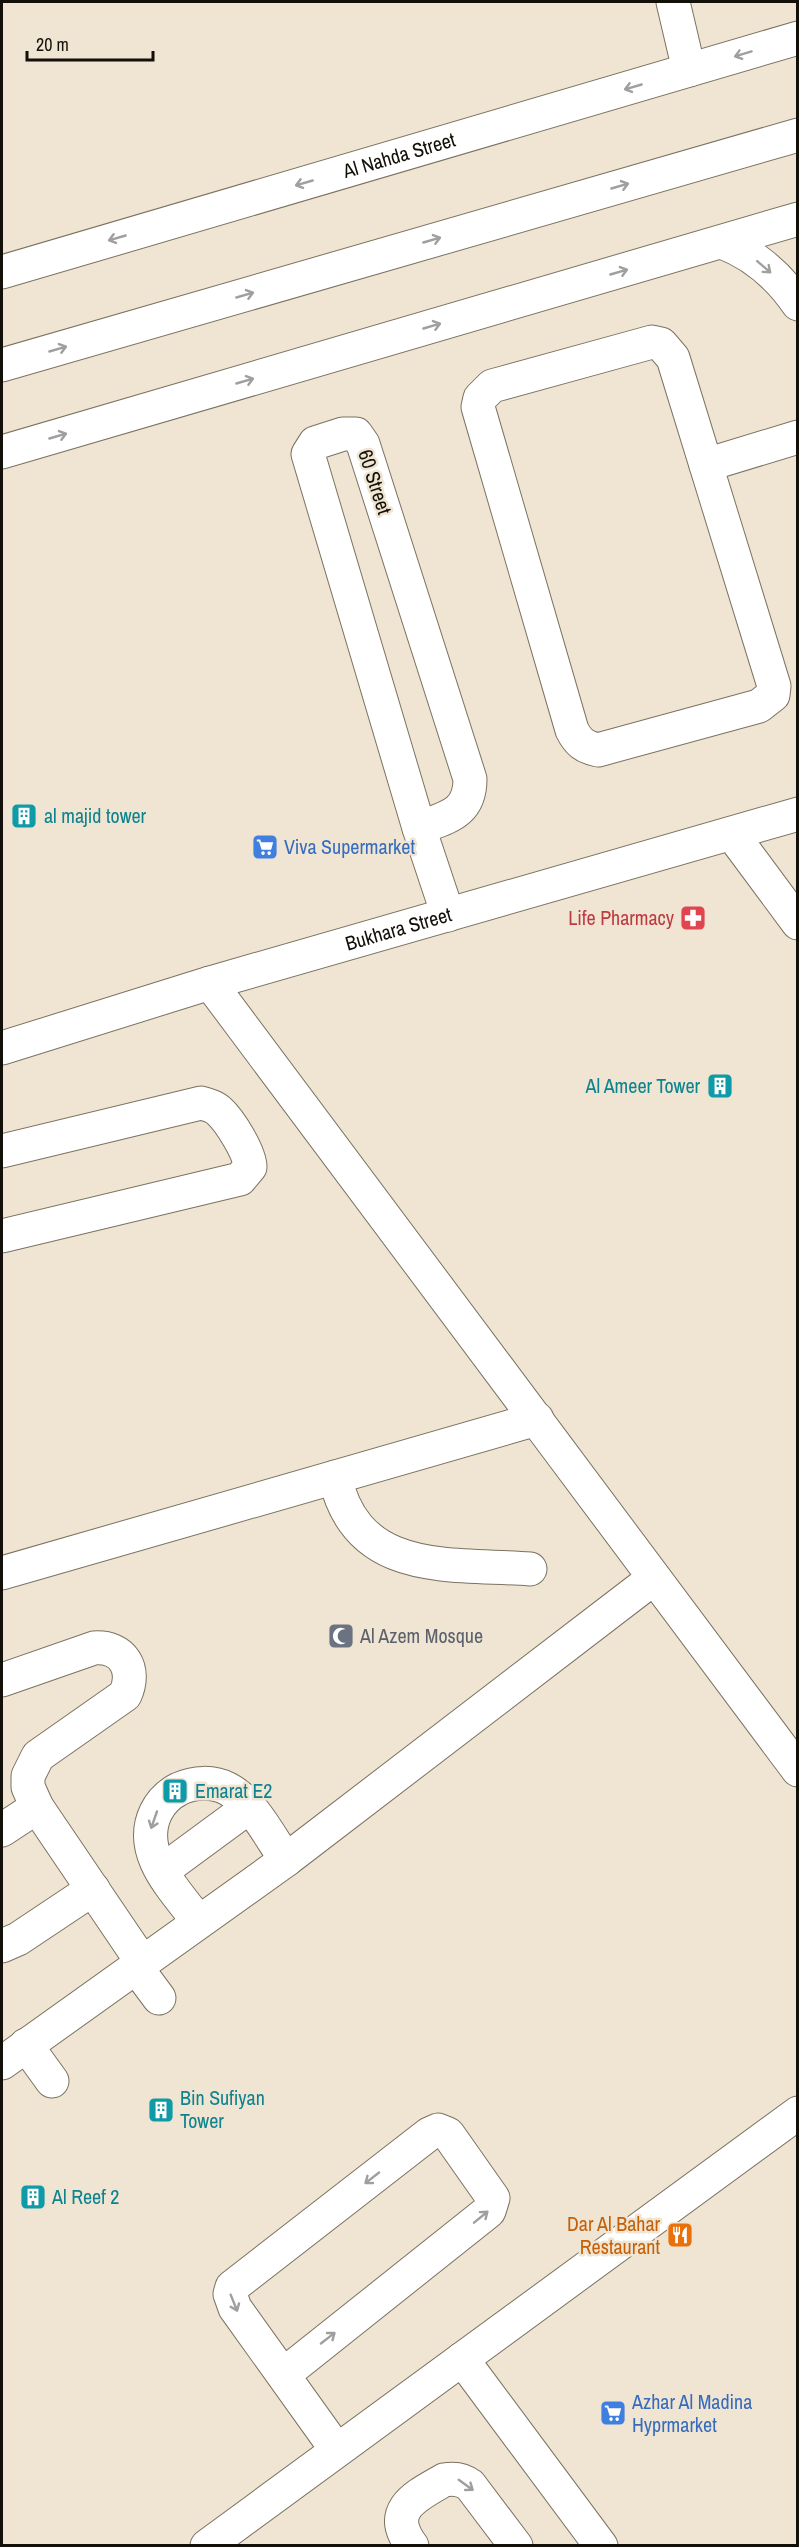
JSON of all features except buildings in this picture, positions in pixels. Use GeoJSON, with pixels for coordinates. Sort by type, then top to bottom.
{"type":"FeatureCollection","features":[{"type":"Feature","properties":{"kind":"street"},"geometry":{"type":"LineString","coordinates":[[673,2],[689,70]]}},
{"type":"Feature","properties":{"kind":"street","name":"Al Nahda Street"},"geometry":{"type":"LineString","coordinates":[[2,272],[798,38]]}},
{"type":"Feature","properties":{"kind":"street"},"geometry":{"type":"LineString","coordinates":[[2,365],[798,135]]}},
{"type":"Feature","properties":{"kind":"street"},"geometry":{"type":"LineString","coordinates":[[2,452],[798,219]]}},
{"type":"Feature","properties":{"kind":"street"},"geometry":{"type":"LineString","coordinates":[[722,242],[738,248],[758,262],[777,278],[798,304]]}},
{"type":"Feature","properties":{"kind":"street"},"geometry":{"type":"LineString","coordinates":[[652,342],[661,344],[673,358],[706,465],[772,678],[773,695],[759,706],[684,727],[598,750],[586,747],[577,740],[569,718],[479,416],[480,398],[492,386],[652,342]]}},
{"type":"Feature","properties":{"kind":"street","name":"60 Street"},"geometry":{"type":"LineString","coordinates":[[419,828],[455,813],[463,806],[468,798],[470,779],[363,444],[356,434],[343,434],[315,443],[308,454],[419,828],[448,915]]}},
{"type":"Feature","properties":{"kind":"street"},"geometry":{"type":"LineString","coordinates":[[706,465],[798,437]]}},
{"type":"Feature","properties":{"kind":"street","name":"Bukhara Street"},"geometry":{"type":"LineString","coordinates":[[2,1048],[210,983],[798,814]]}},
{"type":"Feature","properties":{"kind":"street"},"geometry":{"type":"LineString","coordinates":[[732,834],[798,923]]}},
{"type":"Feature","properties":{"kind":"street"},"geometry":{"type":"LineString","coordinates":[[210,983],[798,1770]]}},
{"type":"Feature","properties":{"kind":"street"},"geometry":{"type":"LineString","coordinates":[[2,1151],[201,1103],[219,1111],[247,1152],[250,1167],[240,1179],[2,1236]]}},
{"type":"Feature","properties":{"kind":"street"},"geometry":{"type":"LineString","coordinates":[[2,1573],[537,1419]]}},
{"type":"Feature","properties":{"kind":"street"},"geometry":{"type":"LineString","coordinates":[[335,1477],[339,1498],[348,1516],[361,1533],[377,1546],[396,1555],[436,1562],[530,1569]]}},
{"type":"Feature","properties":{"kind":"street"},"geometry":{"type":"LineString","coordinates":[[52,2081],[14,2054],[286,1860],[654,1578]]}},
{"type":"Feature","properties":{"kind":"street"},"geometry":{"type":"LineString","coordinates":[[2,1680],[94,1648],[106,1647],[118,1652],[126,1660],[131,1672],[131,1684],[126,1695],[38,1756],[28,1776],[28,1787],[37,1807],[93,1889],[159,1998]]}},
{"type":"Feature","properties":{"kind":"street"},"geometry":{"type":"LineString","coordinates":[[198,1921],[162,1871],[151,1846],[150,1833],[158,1808],[171,1794],[188,1785],[212,1784],[227,1788],[249,1807],[286,1860]]}},
{"type":"Feature","properties":{"kind":"street"},"geometry":{"type":"LineString","coordinates":[[2,1830],[37,1807]]}},
{"type":"Feature","properties":{"kind":"street"},"geometry":{"type":"LineString","coordinates":[[162,1871],[249,1807]]}},
{"type":"Feature","properties":{"kind":"street"},"geometry":{"type":"LineString","coordinates":[[2,1946],[18,1940],[93,1889]]}},
{"type":"Feature","properties":{"kind":"street"},"geometry":{"type":"LineString","coordinates":[[207,2546],[336,2449],[462,2360],[798,2113]]}},
{"type":"Feature","properties":{"kind":"street"},"geometry":{"type":"LineString","coordinates":[[283,2375],[489,2211],[493,2198],[448,2134],[438,2130],[429,2134],[232,2287],[230,2294],[235,2308],[336,2449]]}},
{"type":"Feature","properties":{"kind":"street"},"geometry":{"type":"LineString","coordinates":[[462,2360],[601,2546]]}},
{"type":"Feature","properties":{"kind":"street"},"geometry":{"type":"LineString","coordinates":[[412,2546],[403,2531],[401,2522],[408,2504],[438,2483],[451,2478],[470,2485],[516,2546]]}},
{"type":"Feature","properties":{"kind":"place","name":"al majid tower"},"geometry":{"type":"Point","coordinates":[24,816]}},
{"type":"Feature","properties":{"kind":"place","name":"Viva Supermarket"},"geometry":{"type":"Point","coordinates":[265,847]}},
{"type":"Feature","properties":{"kind":"place","name":"Life Pharmacy"},"geometry":{"type":"Point","coordinates":[693,918]}},
{"type":"Feature","properties":{"kind":"place","name":"Al Ameer Tower"},"geometry":{"type":"Point","coordinates":[720,1086]}},
{"type":"Feature","properties":{"kind":"place","name":"Al Azem Mosque"},"geometry":{"type":"Point","coordinates":[341,1636]}},
{"type":"Feature","properties":{"kind":"place","name":"Emarat E2"},"geometry":{"type":"Point","coordinates":[175,1791]}},
{"type":"Feature","properties":{"kind":"place","name":"Bin Sufiyan Tower"},"geometry":{"type":"Point","coordinates":[161,2110]}},
{"type":"Feature","properties":{"kind":"place","name":"Al Reef 2"},"geometry":{"type":"Point","coordinates":[33,2197]}},
{"type":"Feature","properties":{"kind":"place","name":"Dar Al Bahar Restaurant"},"geometry":{"type":"Point","coordinates":[680,2235]}},
{"type":"Feature","properties":{"kind":"place","name":"Azhar Al Madina Hyprmarket"},"geometry":{"type":"Point","coordinates":[613,2413]}}]}
